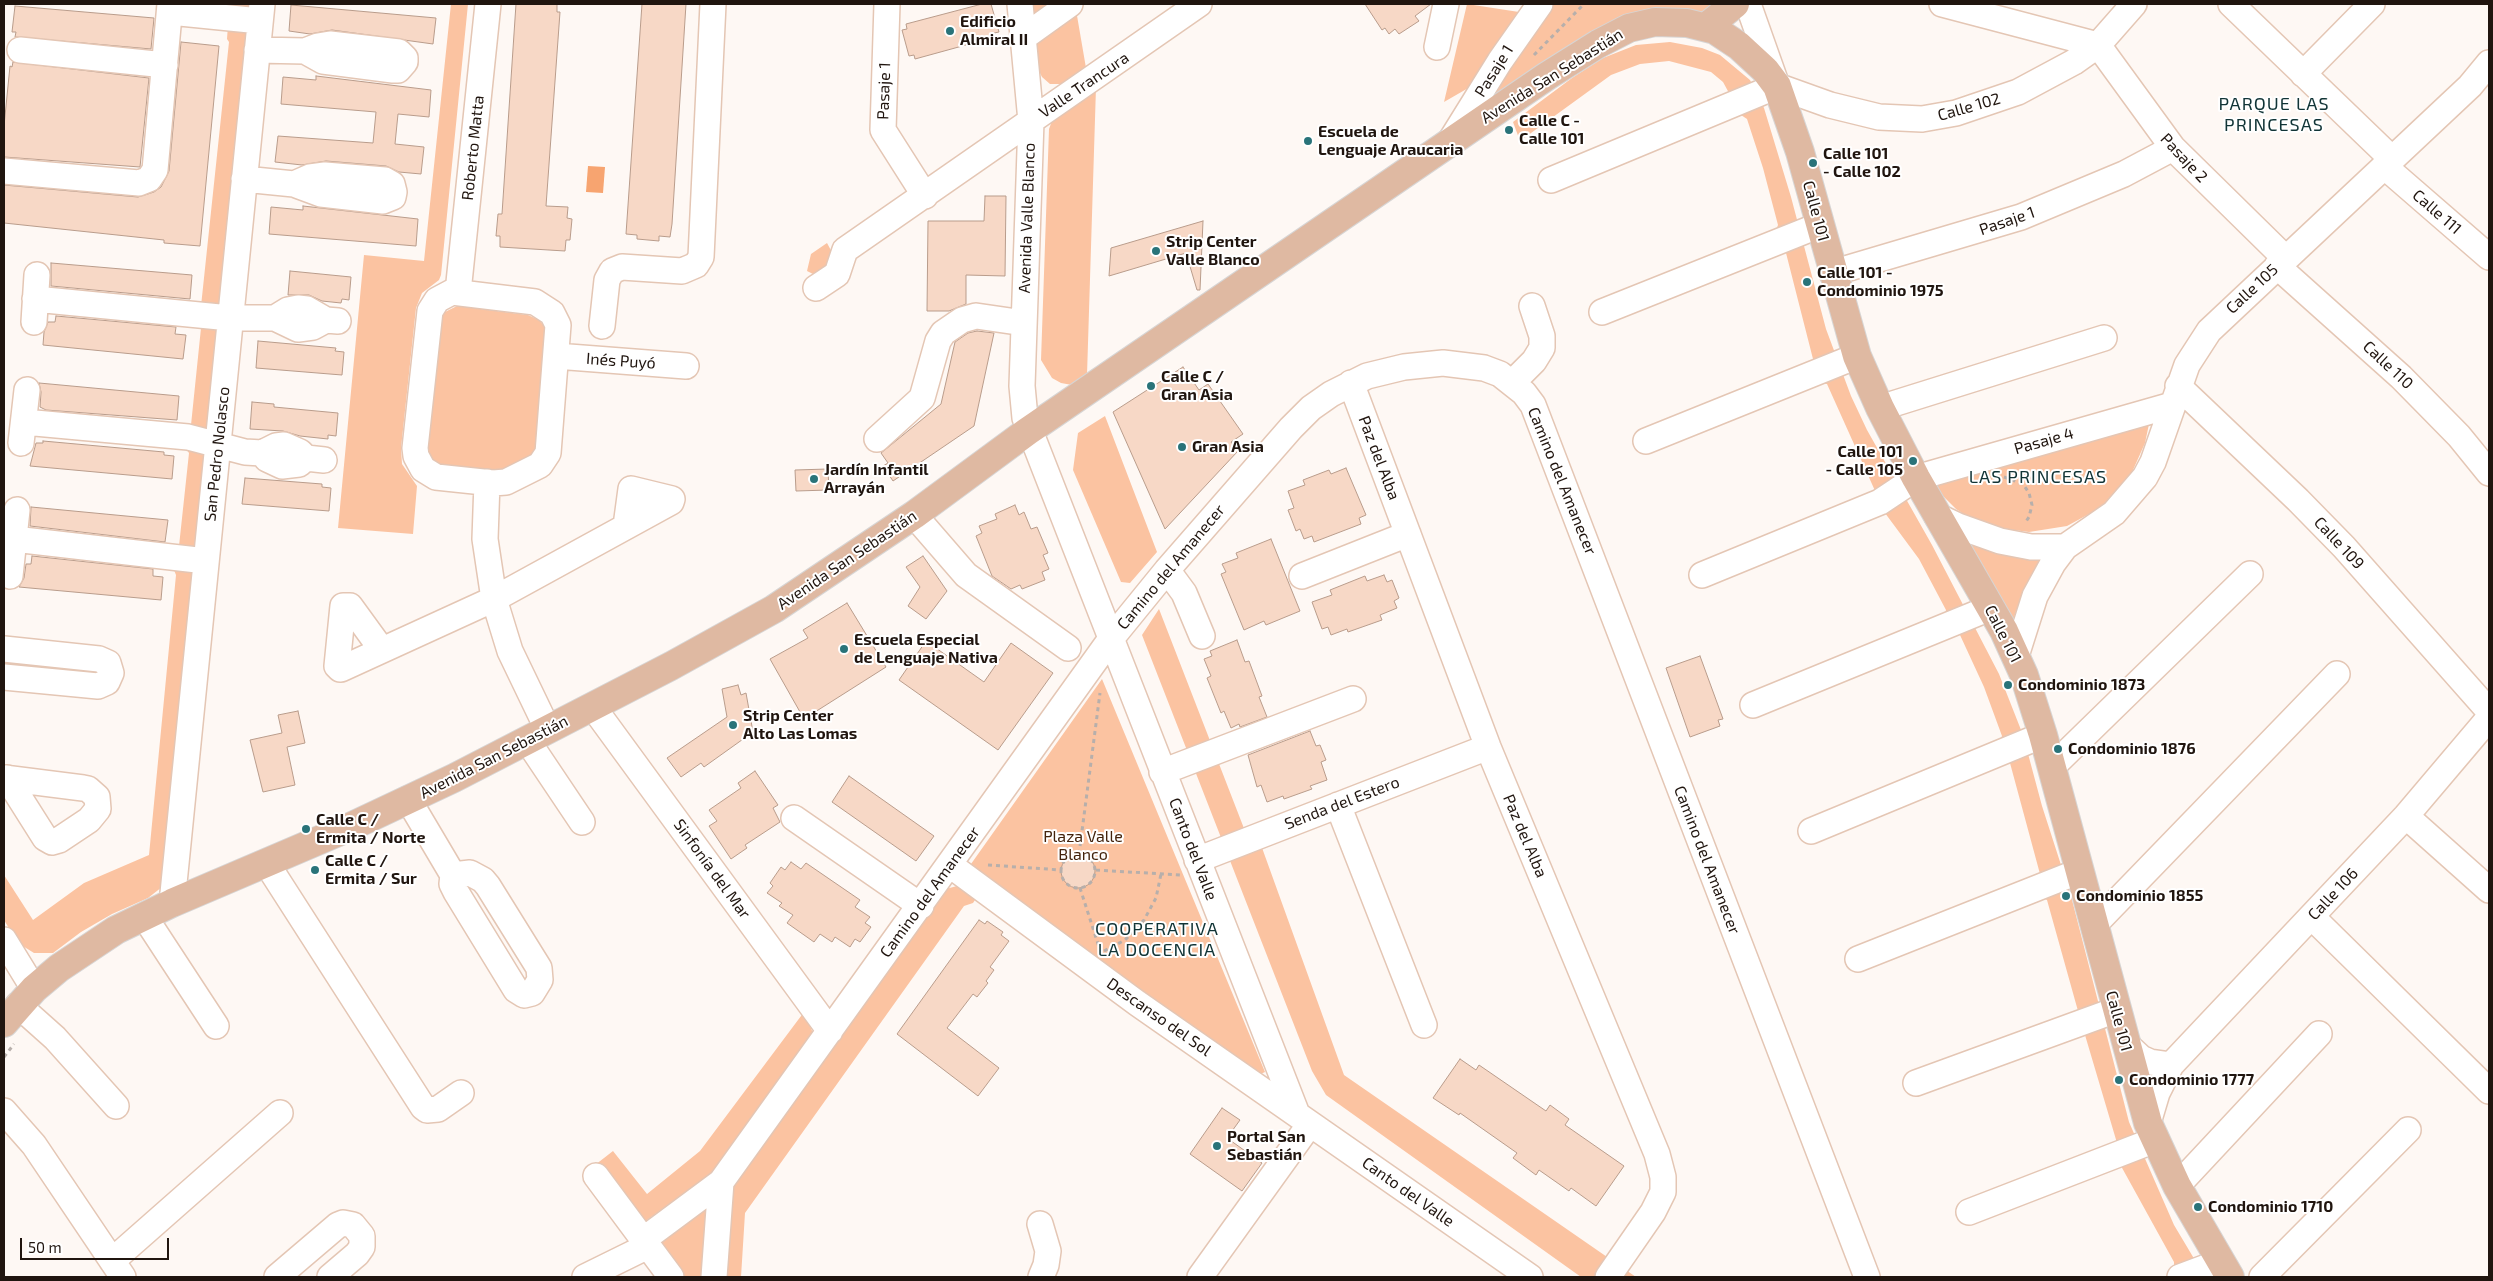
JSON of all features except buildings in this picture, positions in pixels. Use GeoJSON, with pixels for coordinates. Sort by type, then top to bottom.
{"type":"FeatureCollection","features":[{"type":"Feature","properties":{"kind":"main road"},"geometry":{"type":"LineString","coordinates":[[1706,27],[1735,4]]}},
{"type":"Feature","properties":{"kind":"main road","name":"Avenida San Sebastián"},"geometry":{"type":"LineString","coordinates":[[19,1006],[83,950],[144,916],[267,864],[408,800],[593,707],[774,609],[914,515],[1028,431],[1451,140],[1598,44],[1629,28],[1668,22],[1706,27],[1739,46],[1765,70],[1777,86]]}},
{"type":"Feature","properties":{"kind":"main road","name":"Calle 101"},"geometry":{"type":"LineString","coordinates":[[1777,86],[1800,152],[1832,273],[1857,356],[1880,408],[1916,478],[2016,656],[2043,735],[2116,1010],[2152,1131],[2177,1186],[2225,1270]]}},
{"type":"Feature","properties":{"kind":"street","name":"Roberto Matta"},"geometry":{"type":"LineString","coordinates":[[458,292],[488,4]]}},
{"type":"Feature","properties":{"kind":"street"},"geometry":{"type":"LineString","coordinates":[[602,326],[607,280],[612,271],[622,267],[682,271],[696,265],[701,257],[713,4]]}},
{"type":"Feature","properties":{"kind":"street","name":"Pasaje 1"},"geometry":{"type":"LineString","coordinates":[[887,4],[883,130],[925,196]]}},
{"type":"Feature","properties":{"kind":"street","name":"Avenida Valle Blanco"},"geometry":{"type":"LineString","coordinates":[[1020,4],[1031,121],[1022,386],[1022,405],[1028,431]]}},
{"type":"Feature","properties":{"kind":"street"},"geometry":{"type":"LineString","coordinates":[[1024,37],[1070,4]]}},
{"type":"Feature","properties":{"kind":"street","name":"Valle Trancura"},"geometry":{"type":"LineString","coordinates":[[816,288],[837,274],[844,250],[925,196],[1199,4]]}},
{"type":"Feature","properties":{"kind":"street"},"geometry":{"type":"LineString","coordinates":[[1437,47],[1446,4]]}},
{"type":"Feature","properties":{"kind":"street","name":"Pasaje 1"},"geometry":{"type":"LineString","coordinates":[[1451,140],[1500,61],[1540,4]]}},
{"type":"Feature","properties":{"kind":"street"},"geometry":{"type":"LineString","coordinates":[[1551,180],[1777,86],[1748,4]]}},
{"type":"Feature","properties":{"kind":"street"},"geometry":{"type":"LineString","coordinates":[[1942,4],[2098,45]]}},
{"type":"Feature","properties":{"kind":"street","name":"Calle 102"},"geometry":{"type":"LineString","coordinates":[[1777,86],[1854,112],[1901,119],[1922,119],[1956,113],[2018,92],[2060,70],[2098,45],[2134,4]]}},
{"type":"Feature","properties":{"kind":"street","name":"Calle 111"},"geometry":{"type":"LineString","coordinates":[[2231,4],[2303,74],[2388,163],[2489,257]]}},
{"type":"Feature","properties":{"kind":"street"},"geometry":{"type":"LineString","coordinates":[[2303,74],[2372,4]]}},
{"type":"Feature","properties":{"kind":"street"},"geometry":{"type":"LineString","coordinates":[[4,171],[139,183],[149,179],[155,170],[170,8],[261,12]]}},
{"type":"Feature","properties":{"kind":"street","name":"San Pedro Nolasco"},"geometry":{"type":"LineString","coordinates":[[172,903],[261,12]]}},
{"type":"Feature","properties":{"kind":"street","name":"Pasaje 2"},"geometry":{"type":"LineString","coordinates":[[2098,45],[2173,148],[2281,262]]}},
{"type":"Feature","properties":{"kind":"street"},"geometry":{"type":"LineString","coordinates":[[20,50],[165,65]]}},
{"type":"Feature","properties":{"kind":"street"},"geometry":{"type":"LineString","coordinates":[[257,50],[305,51]]}},
{"type":"Feature","properties":{"kind":"street","name":"Calle 105"},"geometry":{"type":"LineString","coordinates":[[2016,656],[2035,596],[2043,578],[2065,547],[2114,513],[2137,489],[2153,462],[2175,396],[2197,346],[2209,331],[2281,262],[2470,86],[2489,63]]}},
{"type":"Feature","properties":{"kind":"street","name":"Pasaje 1"},"geometry":{"type":"LineString","coordinates":[[1832,273],[2021,217],[2124,174],[2173,148]]}},
{"type":"Feature","properties":{"kind":"street"},"geometry":{"type":"LineString","coordinates":[[244,179],[294,184]]}},
{"type":"Feature","properties":{"kind":"street"},"geometry":{"type":"LineString","coordinates":[[1602,312],[1820,225]]}},
{"type":"Feature","properties":{"kind":"street","name":"Calle 110"},"geometry":{"type":"LineString","coordinates":[[2281,262],[2401,377],[2459,436],[2489,473]]}},
{"type":"Feature","properties":{"kind":"street"},"geometry":{"type":"LineString","coordinates":[[37,275],[34,311],[275,318],[288,310],[298,308],[307,309],[332,320]]}},
{"type":"Feature","properties":{"kind":"street"},"geometry":{"type":"LineString","coordinates":[[458,292],[535,302],[547,308],[558,325],[556,356],[546,457],[540,465],[512,480],[499,483],[436,477],[423,469],[416,456],[415,448],[430,311],[437,300],[444,295],[458,292]]}},
{"type":"Feature","properties":{"kind":"street"},"geometry":{"type":"LineString","coordinates":[[1513,382],[1534,361],[1542,348],[1541,331],[1532,306]]}},
{"type":"Feature","properties":{"kind":"street"},"geometry":{"type":"LineString","coordinates":[[877,439],[922,398],[938,341],[943,334],[962,320],[976,316],[1024,323]]}},
{"type":"Feature","properties":{"kind":"street"},"geometry":{"type":"LineString","coordinates":[[1880,408],[2104,338]]}},
{"type":"Feature","properties":{"kind":"street","name":"Inés Puyó"},"geometry":{"type":"LineString","coordinates":[[556,356],[686,366]]}},
{"type":"Feature","properties":{"kind":"street"},"geometry":{"type":"LineString","coordinates":[[1646,441],[1857,356]]}},
{"type":"Feature","properties":{"kind":"street","name":"Camino del Amanecer"},"geometry":{"type":"LineString","coordinates":[[585,1277],[645,1243],[721,1182],[920,906],[956,869],[1110,640],[1167,570],[1291,428],[1311,408],[1351,383],[1368,376],[1404,367],[1443,363],[1484,368],[1500,374],[1513,382],[1533,405],[1540,420],[1867,1277]]}},
{"type":"Feature","properties":{"kind":"street","name":"Paz del Alba"},"geometry":{"type":"LineString","coordinates":[[1351,383],[1488,747],[1657,1154],[1663,1177],[1663,1192],[1653,1212],[1608,1277]]}},
{"type":"Feature","properties":{"kind":"street"},"geometry":{"type":"LineString","coordinates":[[27,390],[22,432],[188,436],[245,452],[262,453],[274,464],[282,466],[299,464],[315,459]]}},
{"type":"Feature","properties":{"kind":"street","name":"Pasaje 4"},"geometry":{"type":"LineString","coordinates":[[1702,575],[1880,502],[1916,478],[2175,396]]}},
{"type":"Feature","properties":{"kind":"street","name":"Calle 109"},"geometry":{"type":"LineString","coordinates":[[2175,396],[2298,500],[2344,547],[2489,711]]}},
{"type":"Feature","properties":{"kind":"street","name":"Canto del Valle"},"geometry":{"type":"LineString","coordinates":[[1028,431],[1200,868],[1303,1119],[1530,1277]]}},
{"type":"Feature","properties":{"kind":"street"},"geometry":{"type":"LineString","coordinates":[[487,482],[485,539],[494,599],[538,735],[582,822]]}},
{"type":"Feature","properties":{"kind":"street"},"geometry":{"type":"LineString","coordinates":[[10,576],[16,510]]}},
{"type":"Feature","properties":{"kind":"street"},"geometry":{"type":"LineString","coordinates":[[914,515],[966,575],[1068,648]]}},
{"type":"Feature","properties":{"kind":"street"},"geometry":{"type":"LineString","coordinates":[[1937,516],[1958,526],[2000,540],[2031,547],[2065,547]]}},
{"type":"Feature","properties":{"kind":"street"},"geometry":{"type":"LineString","coordinates":[[382,650],[494,599],[626,526]]}},
{"type":"Feature","properties":{"kind":"street"},"geometry":{"type":"LineString","coordinates":[[1302,576],[1408,534]]}},
{"type":"Feature","properties":{"kind":"street"},"geometry":{"type":"LineString","coordinates":[[14,539],[206,561]]}},
{"type":"Feature","properties":{"kind":"street"},"geometry":{"type":"LineString","coordinates":[[1167,570],[1184,593],[1202,636]]}},
{"type":"Feature","properties":{"kind":"street"},"geometry":{"type":"LineString","coordinates":[[2052,768],[2250,574]]}},
{"type":"Feature","properties":{"kind":"street"},"geometry":{"type":"LineString","coordinates":[[1753,704],[1990,608]]}},
{"type":"Feature","properties":{"kind":"street"},"geometry":{"type":"LineString","coordinates":[[4,650],[100,658],[108,663],[111,673],[107,682],[98,686],[4,677]]}},
{"type":"Feature","properties":{"kind":"street"},"geometry":{"type":"LineString","coordinates":[[2094,924],[2337,674]]}},
{"type":"Feature","properties":{"kind":"street"},"geometry":{"type":"LineString","coordinates":[[1162,772],[1353,699]]}},
{"type":"Feature","properties":{"kind":"street","name":"Sinfonía del Mar"},"geometry":{"type":"LineString","coordinates":[[593,707],[830,1031]]}},
{"type":"Feature","properties":{"kind":"street","name":"Calle 106"},"geometry":{"type":"LineString","coordinates":[[2152,1131],[2157,1094],[2171,1065],[2406,816],[2489,718]]}},
{"type":"Feature","properties":{"kind":"street"},"geometry":{"type":"LineString","coordinates":[[1811,831],[2043,735]]}},
{"type":"Feature","properties":{"kind":"street","name":"Senda del Estero"},"geometry":{"type":"LineString","coordinates":[[1200,868],[1338,805],[1488,747]]}},
{"type":"Feature","properties":{"kind":"street"},"geometry":{"type":"LineString","coordinates":[[408,800],[453,875],[452,884],[456,892],[516,990],[524,995],[532,993],[540,980],[539,968],[488,886],[483,880],[470,873],[453,875]]}},
{"type":"Feature","properties":{"kind":"street"},"geometry":{"type":"LineString","coordinates":[[1338,805],[1424,1025]]}},
{"type":"Feature","properties":{"kind":"street"},"geometry":{"type":"LineString","coordinates":[[2406,816],[2489,890]]}},
{"type":"Feature","properties":{"kind":"street"},"geometry":{"type":"LineString","coordinates":[[794,818],[920,906]]}},
{"type":"Feature","properties":{"kind":"street"},"geometry":{"type":"LineString","coordinates":[[267,864],[422,1107],[427,1110],[438,1109],[461,1093]]}},
{"type":"Feature","properties":{"kind":"street","name":"Descanso del Sol"},"geometry":{"type":"LineString","coordinates":[[956,869],[1108,982],[1303,1119]]}},
{"type":"Feature","properties":{"kind":"street"},"geometry":{"type":"LineString","coordinates":[[1858,959],[2080,871]]}},
{"type":"Feature","properties":{"kind":"street"},"geometry":{"type":"LineString","coordinates":[[144,916],[216,1026]]}},
{"type":"Feature","properties":{"kind":"street"},"geometry":{"type":"LineString","coordinates":[[2312,916],[2489,1090]]}},
{"type":"Feature","properties":{"kind":"street"},"geometry":{"type":"LineString","coordinates":[[4,940],[19,1006],[68,1051],[116,1106]]}},
{"type":"Feature","properties":{"kind":"street"},"geometry":{"type":"LineString","coordinates":[[1916,1083],[2116,1010]]}},
{"type":"Feature","properties":{"kind":"street"},"geometry":{"type":"LineString","coordinates":[[2177,1186],[2319,1034]]}},
{"type":"Feature","properties":{"kind":"street"},"geometry":{"type":"LineString","coordinates":[[2126,1044],[2137,1055],[2150,1062],[2171,1065]]}},
{"type":"Feature","properties":{"kind":"street"},"geometry":{"type":"LineString","coordinates":[[4,1111],[34,1145],[118,1269],[280,1114]]}},
{"type":"Feature","properties":{"kind":"street"},"geometry":{"type":"LineString","coordinates":[[1200,1277],[1303,1119]]}},
{"type":"Feature","properties":{"kind":"street"},"geometry":{"type":"LineString","coordinates":[[2262,1277],[2408,1130]]}},
{"type":"Feature","properties":{"kind":"street"},"geometry":{"type":"LineString","coordinates":[[1969,1212],[2152,1131]]}},
{"type":"Feature","properties":{"kind":"street"},"geometry":{"type":"LineString","coordinates":[[596,1176],[672,1277]]}},
{"type":"Feature","properties":{"kind":"street"},"geometry":{"type":"LineString","coordinates":[[714,1277],[721,1182]]}},
{"type":"Feature","properties":{"kind":"street"},"geometry":{"type":"LineString","coordinates":[[277,1277],[338,1226],[348,1223],[353,1225],[362,1236],[362,1247],[357,1254],[330,1277]]}},
{"type":"Feature","properties":{"kind":"street"},"geometry":{"type":"LineString","coordinates":[[1040,1224],[1048,1251],[1046,1265],[1041,1277]]}},
{"type":"Feature","properties":{"kind":"street"},"geometry":{"type":"LineString","coordinates":[[2180,1277],[2225,1270]]}},
{"type":"Feature","properties":{"kind":"path"},"geometry":{"type":"LineString","coordinates":[[2001,476],[2023,484],[2029,493],[2032,505],[2029,518],[2021,527]]}},
{"type":"Feature","properties":{"kind":"path"},"geometry":{"type":"LineString","coordinates":[[1079,854],[1101,686]]}},
{"type":"Feature","properties":{"kind":"path"},"geometry":{"type":"LineString","coordinates":[[1079,854],[1091,859],[1096,870],[1092,881],[1080,888],[1066,883],[1061,870],[1067,858],[1079,854]]}},
{"type":"Feature","properties":{"kind":"path"},"geometry":{"type":"LineString","coordinates":[[956,869],[970,864],[1061,870]]}},
{"type":"Feature","properties":{"kind":"path"},"geometry":{"type":"LineString","coordinates":[[1096,870],[1161,874],[1200,868]]}},
{"type":"Feature","properties":{"kind":"path"},"geometry":{"type":"LineString","coordinates":[[1101,952],[1125,940],[1134,932],[1151,909],[1161,874]]}},
{"type":"Feature","properties":{"kind":"path"},"geometry":{"type":"LineString","coordinates":[[1080,888],[1101,952],[1108,982]]}},
{"type":"Feature","properties":{"kind":"path"},"geometry":{"type":"LineString","coordinates":[[1134,932],[1140,936]]}},
{"type":"Feature","properties":{"kind":"green space"},"geometry":{"type":"Polygon","coordinates":[[[233,4],[253,4],[162,887],[148,898],[112,914],[81,932],[53,953],[34,953],[18,943],[4,920],[4,875],[33,920],[84,883],[149,855],[176,575],[174,570],[179,546],[189,453],[186,449],[191,425],[201,328],[199,325],[229,42],[227,39],[229,11],[232,9],[233,4]]]}},
{"type":"Feature","properties":{"kind":"green space"},"geometry":{"type":"Polygon","coordinates":[[[451,4],[468,4],[441,275],[439,280],[422,293],[416,308],[401,448],[402,464],[417,486],[413,534],[338,528],[364,255],[424,261],[451,4]]]}},
{"type":"Feature","properties":{"kind":"green space"},"geometry":{"type":"Polygon","coordinates":[[[1031,4],[1075,4],[1086,68],[1061,84],[1050,84],[1042,77],[1039,71],[1031,4]]]}},
{"type":"Feature","properties":{"kind":"green space"},"geometry":{"type":"Polygon","coordinates":[[[1467,4],[1519,12],[1470,87],[1444,102],[1467,4]]]}},
{"type":"Feature","properties":{"kind":"green space"},"geometry":{"type":"Polygon","coordinates":[[[1548,4],[1720,4],[1708,13],[1682,9],[1473,114],[1548,4]]]}},
{"type":"Feature","properties":{"kind":"green space"},"geometry":{"type":"Polygon","coordinates":[[[1670,42],[1702,48],[1720,55],[1750,80],[1764,108],[1791,197],[1826,329],[1851,396],[1867,430],[1932,545],[1999,674],[2023,735],[2042,806],[2071,896],[2129,1122],[2174,1225],[2205,1277],[2174,1267],[2174,1262],[2121,1166],[2117,1143],[2085,1035],[2080,1032],[2078,1011],[2047,900],[2043,898],[2040,874],[2010,763],[2007,761],[2000,741],[2002,736],[1984,687],[1960,635],[1955,633],[1945,614],[1946,610],[1919,559],[1885,513],[1827,384],[1820,383],[1811,363],[1813,359],[1786,253],[1782,251],[1776,230],[1778,225],[1763,168],[1747,119],[1741,115],[1723,82],[1711,72],[1669,61],[1640,64],[1611,75],[1520,141],[1513,122],[1572,78],[1603,58],[1636,45],[1670,42]]]}},
{"type":"Feature","properties":{"kind":"green space"},"geometry":{"type":"Polygon","coordinates":[[[1096,87],[1087,375],[1072,385],[1061,383],[1052,378],[1041,360],[1049,129],[1052,121],[1096,87]]]}},
{"type":"Feature","properties":{"kind":"green space"},"geometry":{"type":"Polygon","coordinates":[[[827,243],[834,256],[819,277],[807,271],[811,254],[827,243]]]}},
{"type":"Feature","properties":{"kind":"green space"},"geometry":{"type":"Polygon","coordinates":[[[457,306],[528,315],[539,320],[547,329],[536,453],[509,469],[498,472],[443,467],[432,460],[425,448],[438,323],[443,313],[457,306]]]}},
{"type":"Feature","properties":{"kind":"green space"},"geometry":{"type":"Polygon","coordinates":[[[1105,416],[1157,552],[1130,583],[1121,582],[1073,470],[1078,433],[1105,416]]]}},
{"type":"Feature","properties":{"kind":"green space"},"geometry":{"type":"Polygon","coordinates":[[[2149,424],[2145,443],[2129,479],[2102,507],[2067,526],[2029,532],[1991,527],[1970,518],[1956,509],[1940,493],[1932,481],[2149,424]]]}},
{"type":"Feature","properties":{"kind":"green space"},"geometry":{"type":"Polygon","coordinates":[[[1963,542],[2040,561],[2023,591],[2012,623],[1963,542]]]}},
{"type":"Feature","properties":{"kind":"green space"},"geometry":{"type":"Polygon","coordinates":[[[1159,609],[1245,831],[1261,845],[1344,1075],[1636,1277],[1581,1277],[1326,1095],[1312,1071],[1142,635],[1159,609]]]}},
{"type":"Feature","properties":{"kind":"green space","name":"Plaza Valle Blanco"},"geometry":{"type":"Polygon","coordinates":[[[1102,679],[1265,1072],[1256,1076],[971,864],[1102,679]]]}},
{"type":"Feature","properties":{"kind":"green space"},"geometry":{"type":"Polygon","coordinates":[[[957,886],[963,887],[977,897],[973,903],[964,906],[745,1213],[741,1277],[719,1277],[723,1194],[946,889],[957,886]]]}},
{"type":"Feature","properties":{"kind":"green space"},"geometry":{"type":"Polygon","coordinates":[[[804,1012],[813,1033],[714,1171],[643,1223],[595,1165],[613,1151],[647,1194],[700,1151],[804,1012]]]}},
{"type":"Feature","properties":{"kind":"green space"},"geometry":{"type":"Polygon","coordinates":[[[711,1196],[706,1277],[676,1277],[656,1239],[711,1196]]]}},
{"type":"Feature","properties":{"kind":"shaded area"},"geometry":{"type":"Polygon","coordinates":[[[588,166],[605,167],[603,193],[586,192],[588,166]]]}},
{"type":"Feature","properties":{"kind":"place","name":"Edificio Almiral II"},"geometry":{"type":"Point","coordinates":[950,31]}},
{"type":"Feature","properties":{"kind":"place","name":"Calle C - Calle 101"},"geometry":{"type":"Point","coordinates":[1509,130]}},
{"type":"Feature","properties":{"kind":"place","name":"Escuela de Lenguaje Araucaria"},"geometry":{"type":"Point","coordinates":[1308,141]}},
{"type":"Feature","properties":{"kind":"place","name":"Calle 101 - Calle 102"},"geometry":{"type":"Point","coordinates":[1813,163]}},
{"type":"Feature","properties":{"kind":"place","name":"Strip Center Valle Blanco"},"geometry":{"type":"Point","coordinates":[1156,251]}},
{"type":"Feature","properties":{"kind":"place","name":"Calle 101 - Condominio 1975"},"geometry":{"type":"Point","coordinates":[1807,282]}},
{"type":"Feature","properties":{"kind":"place","name":"Calle C / Gran Asia"},"geometry":{"type":"Point","coordinates":[1151,386]}},
{"type":"Feature","properties":{"kind":"place","name":"Gran Asia"},"geometry":{"type":"Point","coordinates":[1182,447]}},
{"type":"Feature","properties":{"kind":"place","name":"Calle 101 - Calle 105"},"geometry":{"type":"Point","coordinates":[1913,461]}},
{"type":"Feature","properties":{"kind":"place","name":"Jardín Infantil Arrayán"},"geometry":{"type":"Point","coordinates":[814,479]}},
{"type":"Feature","properties":{"kind":"place","name":"Escuela Especial de Lenguaje Nativa"},"geometry":{"type":"Point","coordinates":[844,649]}},
{"type":"Feature","properties":{"kind":"place","name":"Condominio 1873"},"geometry":{"type":"Point","coordinates":[2008,685]}},
{"type":"Feature","properties":{"kind":"place","name":"Strip Center Alto Las Lomas"},"geometry":{"type":"Point","coordinates":[733,725]}},
{"type":"Feature","properties":{"kind":"place","name":"Condominio 1876"},"geometry":{"type":"Point","coordinates":[2058,749]}},
{"type":"Feature","properties":{"kind":"place","name":"Calle C / Ermita / Norte"},"geometry":{"type":"Point","coordinates":[306,829]}},
{"type":"Feature","properties":{"kind":"place","name":"Calle C / Ermita / Sur"},"geometry":{"type":"Point","coordinates":[315,870]}},
{"type":"Feature","properties":{"kind":"place","name":"Condominio 1855"},"geometry":{"type":"Point","coordinates":[2066,896]}},
{"type":"Feature","properties":{"kind":"place","name":"Condominio 1777"},"geometry":{"type":"Point","coordinates":[2119,1080]}},
{"type":"Feature","properties":{"kind":"place","name":"Portal San Sebastián"},"geometry":{"type":"Point","coordinates":[1217,1146]}},
{"type":"Feature","properties":{"kind":"place","name":"Condominio 1710"},"geometry":{"type":"Point","coordinates":[2198,1207]}},
{"type":"Feature","properties":{"kind":"district","name":"PARQUE LAS PRINCESAS"},"geometry":{"type":"Point","coordinates":[2274,114]}},
{"type":"Feature","properties":{"kind":"district","name":"LAS PRINCESAS"},"geometry":{"type":"Point","coordinates":[2038,477]}},
{"type":"Feature","properties":{"kind":"district","name":"COOPERATIVA LA DOCENCIA"},"geometry":{"type":"Point","coordinates":[1157,940]}}]}
